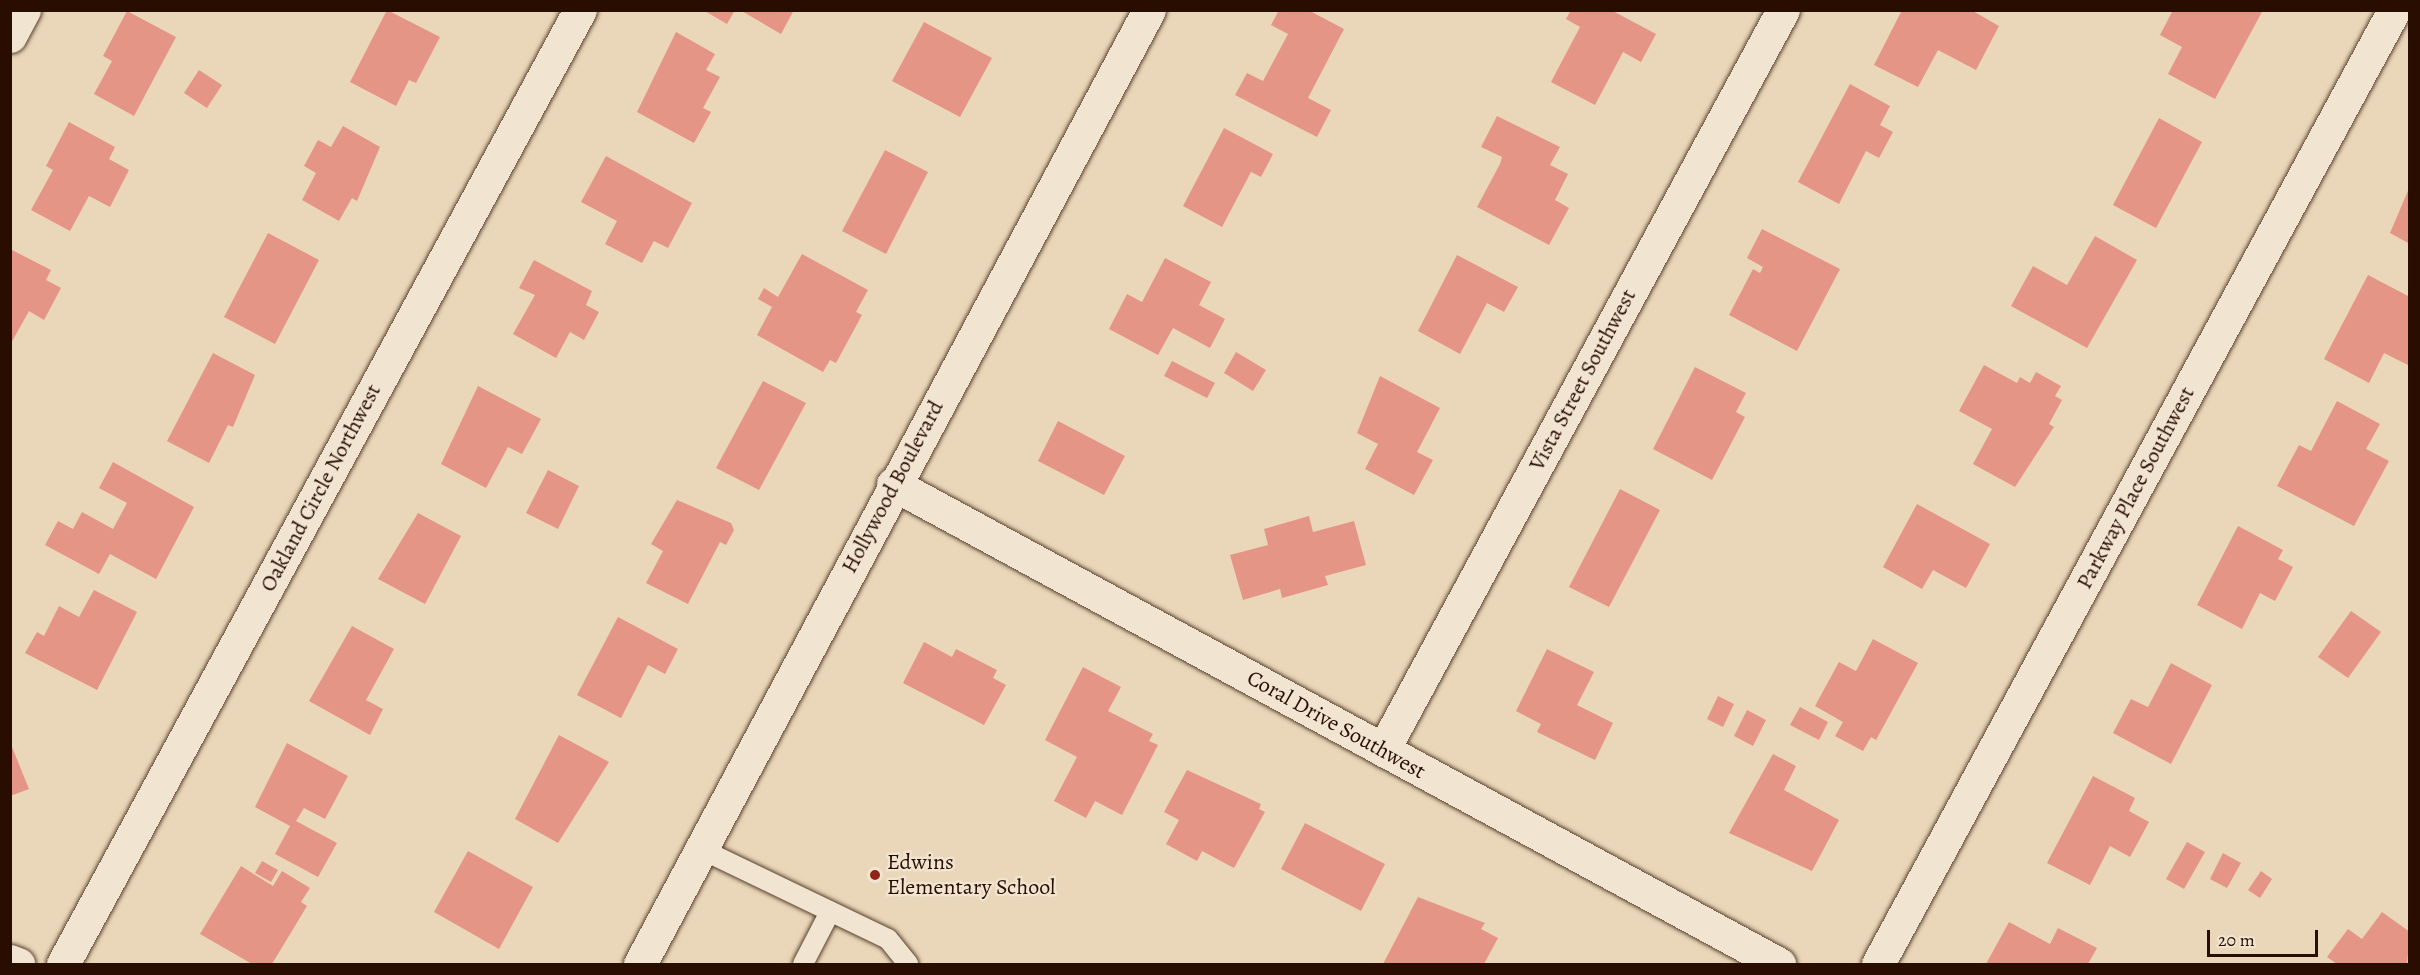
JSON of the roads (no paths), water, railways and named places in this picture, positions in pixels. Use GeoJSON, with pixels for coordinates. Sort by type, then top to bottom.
{"type":"FeatureCollection","features":[{"type":"Feature","properties":{"kind":"street"},"geometry":{"type":"LineString","coordinates":[[10,36],[24,10]]}},
{"type":"Feature","properties":{"kind":"street","name":"Oakland Circle Northwest"},"geometry":{"type":"LineString","coordinates":[[63,964],[580,10]]}},
{"type":"Feature","properties":{"kind":"street","name":"Hollywood Boulevard"},"geometry":{"type":"LineString","coordinates":[[640,964],[705,851],[893,484],[1149,10]]}},
{"type":"Feature","properties":{"kind":"street","name":"Vista Street Southwest"},"geometry":{"type":"LineString","coordinates":[[1383,750],[1783,10]]}},
{"type":"Feature","properties":{"kind":"street","name":"Parkway Place Southwest"},"geometry":{"type":"LineString","coordinates":[[1878,964],[2394,10]]}},
{"type":"Feature","properties":{"kind":"street","name":"Coral Drive Southwest"},"geometry":{"type":"LineString","coordinates":[[893,484],[1779,964]]}},
{"type":"Feature","properties":{"kind":"street"},"geometry":{"type":"LineString","coordinates":[[10,961],[18,964]]}},
{"type":"Feature","properties":{"kind":"lane"},"geometry":{"type":"LineString","coordinates":[[705,851],[888,939],[908,964]]}},
{"type":"Feature","properties":{"kind":"lane"},"geometry":{"type":"LineString","coordinates":[[803,964],[830,912]]}},
{"type":"Feature","properties":{"kind":"place","name":"Edwins Elementary School"},"geometry":{"type":"Point","coordinates":[875,875]}}]}
